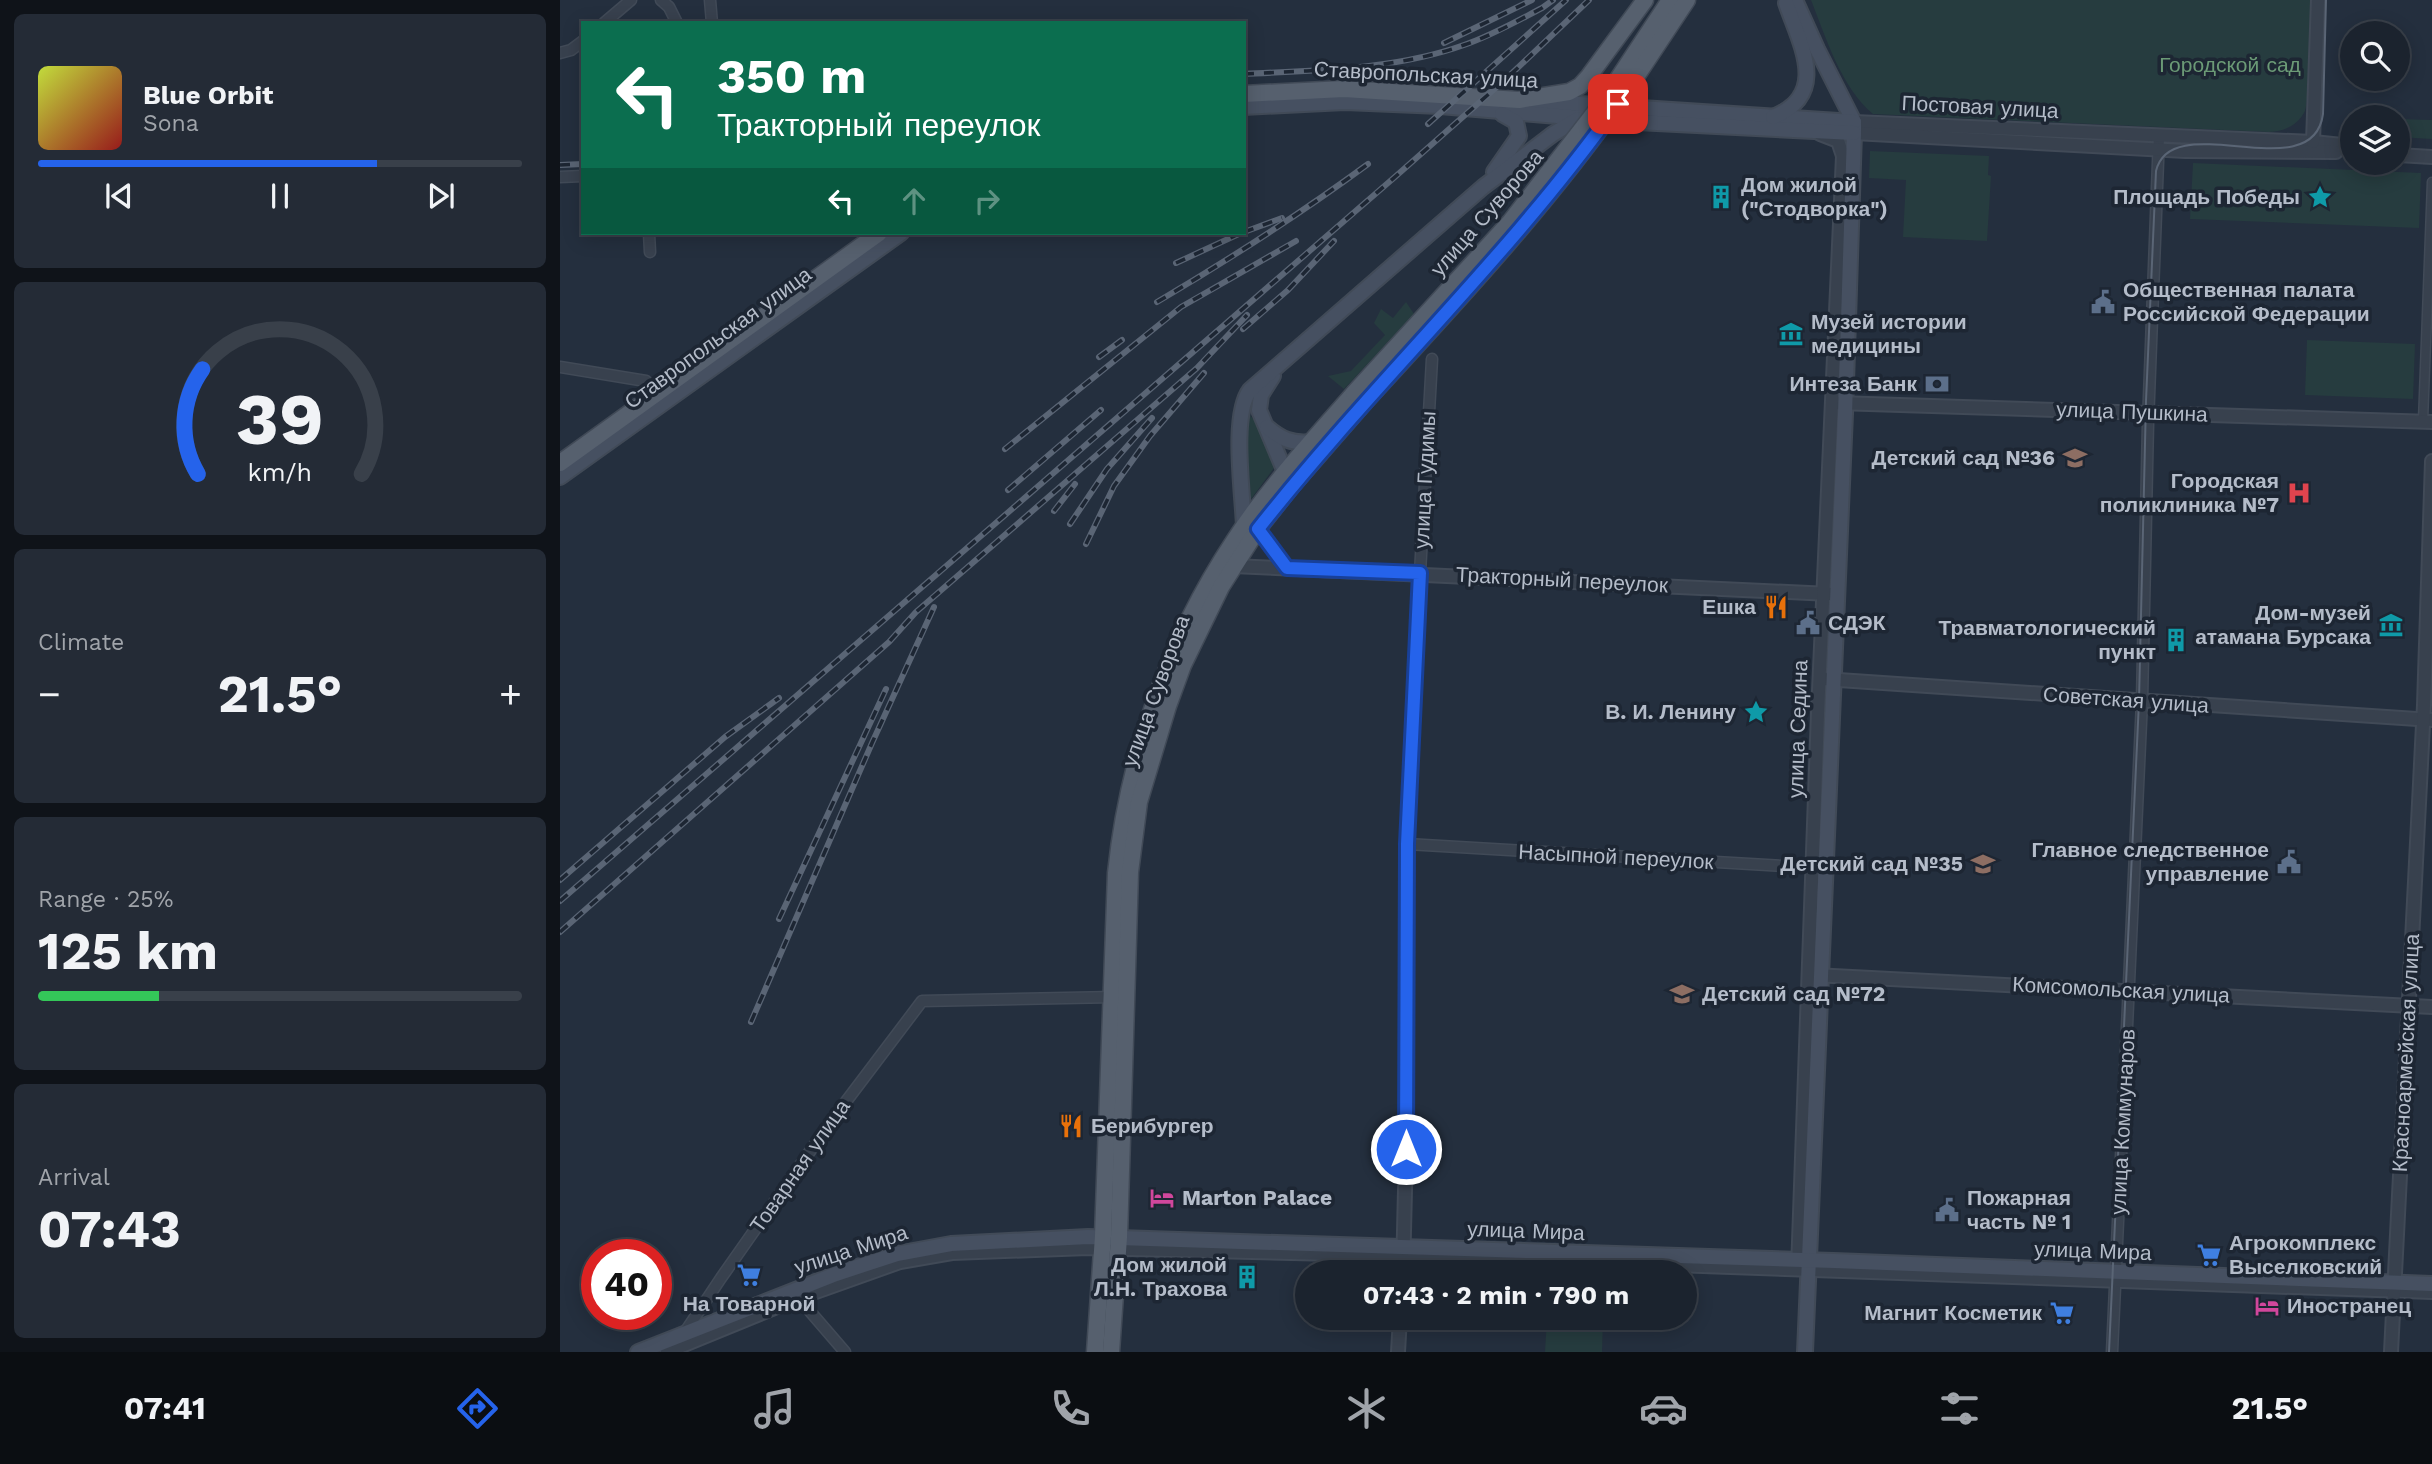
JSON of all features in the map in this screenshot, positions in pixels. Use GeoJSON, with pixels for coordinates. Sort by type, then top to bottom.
{"type":"FeatureCollection","features":[{"type":"Feature","properties":{"kind":"main road"},"geometry":{"type":"LineString","coordinates":[[1519,100],[1559,94],[1580,86],[1645,0]]}},
{"type":"Feature","properties":{"kind":"main road","name":"улица Суворова"},"geometry":{"type":"LineString","coordinates":[[1111,1352],[1110,1242],[1118,997],[1130,872],[1139,802],[1183,665],[1228,563],[1251,528],[1288,480],[1543,182],[1595,113],[1670,0]]}},
{"type":"Feature","properties":{"kind":"main road","name":"улица Суворова"},"geometry":{"type":"LineString","coordinates":[[1288,480],[1311,442],[1359,398],[1544,202],[1618,104],[1687,0]]}},
{"type":"Feature","properties":{"kind":"main road"},"geometry":{"type":"LineString","coordinates":[[1771,117],[1795,106],[1807,72],[1802,44],[1785,0]]}},
{"type":"Feature","properties":{"kind":"main road"},"geometry":{"type":"LineString","coordinates":[[1795,0],[1854,128]]}},
{"type":"Feature","properties":{"kind":"main road","name":"Ставропольская улица"},"geometry":{"type":"LineString","coordinates":[[1246,94],[1344,89],[1606,107]]}},
{"type":"Feature","properties":{"kind":"main road","name":"Ставропольская улица"},"geometry":{"type":"LineString","coordinates":[[1246,107],[1345,102],[1440,106],[1641,123]]}},
{"type":"Feature","properties":{"kind":"main road","name":"Постовая улица"},"geometry":{"type":"LineString","coordinates":[[1606,107],[1771,117],[1854,128]]}},
{"type":"Feature","properties":{"kind":"main road","name":"Ставропольская улица"},"geometry":{"type":"LineString","coordinates":[[1483,187],[1519,136],[1518,126],[1513,119],[1488,110]]}},
{"type":"Feature","properties":{"kind":"main road"},"geometry":{"type":"LineString","coordinates":[[1483,187],[1553,134],[1579,119]]}},
{"type":"Feature","properties":{"kind":"main road","name":"Постовая улица"},"geometry":{"type":"LineString","coordinates":[[1641,123],[1806,130],[1854,128]]}},
{"type":"Feature","properties":{"kind":"main road","name":"улица Седина"},"geometry":{"type":"LineString","coordinates":[[1805,1352],[1804,1265],[1830,594],[1854,128]]}},
{"type":"Feature","properties":{"kind":"main road","name":"улица Суворова"},"geometry":{"type":"LineString","coordinates":[[1241,410],[1243,400],[1250,390],[1483,187]]}},
{"type":"Feature","properties":{"kind":"main road","name":"Ставропольская улица"},"geometry":{"type":"LineString","coordinates":[[560,477],[876,235]]}},
{"type":"Feature","properties":{"kind":"main road","name":"Ставропольская улица"},"geometry":{"type":"LineString","coordinates":[[560,463],[898,235]]}},
{"type":"Feature","properties":{"kind":"main road"},"geometry":{"type":"LineString","coordinates":[[1288,480],[1259,405],[1261,395],[1289,355]]}},
{"type":"Feature","properties":{"kind":"main road"},"geometry":{"type":"LineString","coordinates":[[1251,528],[1239,436],[1241,410],[1251,404],[1259,405]]}},
{"type":"Feature","properties":{"kind":"main road"},"geometry":{"type":"LineString","coordinates":[[1266,426],[1288,441],[1311,442]]}},
{"type":"Feature","properties":{"kind":"main road","name":"улица Суворова"},"geometry":{"type":"LineString","coordinates":[[1095,1352],[1110,1242]]}},
{"type":"Feature","properties":{"kind":"main road","name":"улица Мира"},"geometry":{"type":"LineString","coordinates":[[638,1352],[796,1295],[897,1254],[951,1244],[1110,1242],[2392,1287],[2432,1284]]}},
{"type":"Feature","properties":{"kind":"street"},"geometry":{"type":"LineString","coordinates":[[606,21],[631,0]]}},
{"type":"Feature","properties":{"kind":"street"},"geometry":{"type":"LineString","coordinates":[[661,0],[669,7],[676,21]]}},
{"type":"Feature","properties":{"kind":"street"},"geometry":{"type":"LineString","coordinates":[[710,0],[712,21]]}},
{"type":"Feature","properties":{"kind":"street"},"geometry":{"type":"LineString","coordinates":[[2313,142],[2318,0]]}},
{"type":"Feature","properties":{"kind":"street"},"geometry":{"type":"LineString","coordinates":[[560,53],[571,50],[581,42]]}},
{"type":"Feature","properties":{"kind":"street","name":"Постовая улица"},"geometry":{"type":"LineString","coordinates":[[1854,128],[2340,152]]}},
{"type":"Feature","properties":{"kind":"street","name":"улица Седина"},"geometry":{"type":"LineString","coordinates":[[1806,130],[1835,139],[1843,150],[1839,403]]}},
{"type":"Feature","properties":{"kind":"street","name":"Постовая улица"},"geometry":{"type":"LineString","coordinates":[[2159,142],[2313,142],[2340,145]]}},
{"type":"Feature","properties":{"kind":"street","name":"улица Коммунаров"},"geometry":{"type":"LineString","coordinates":[[2112,1352],[2142,701],[2148,413],[2159,142]]}},
{"type":"Feature","properties":{"kind":"street"},"geometry":{"type":"LineString","coordinates":[[2410,149],[2432,150]]}},
{"type":"Feature","properties":{"kind":"street"},"geometry":{"type":"LineString","coordinates":[[2410,156],[2432,157]]}},
{"type":"Feature","properties":{"kind":"street"},"geometry":{"type":"LineString","coordinates":[[560,177],[581,176]]}},
{"type":"Feature","properties":{"kind":"street"},"geometry":{"type":"LineString","coordinates":[[2428,421],[2432,183]]}},
{"type":"Feature","properties":{"kind":"street"},"geometry":{"type":"LineString","coordinates":[[649,235],[650,252]]}},
{"type":"Feature","properties":{"kind":"street","name":"улица Гудимы"},"geometry":{"type":"LineString","coordinates":[[1404,1260],[1407,844],[1432,359]]}},
{"type":"Feature","properties":{"kind":"street"},"geometry":{"type":"LineString","coordinates":[[560,367],[646,381],[660,398]]}},
{"type":"Feature","properties":{"kind":"street","name":"улица Пушкина"},"geometry":{"type":"LineString","coordinates":[[1839,403],[2428,421]]}},
{"type":"Feature","properties":{"kind":"street","name":"Красноармейская улица"},"geometry":{"type":"LineString","coordinates":[[2390,1352],[2427,719],[2432,461]]}},
{"type":"Feature","properties":{"kind":"street"},"geometry":{"type":"LineString","coordinates":[[1251,528],[1287,568]]}},
{"type":"Feature","properties":{"kind":"street","name":"Тракторный переулок"},"geometry":{"type":"LineString","coordinates":[[1228,563],[1830,594]]}},
{"type":"Feature","properties":{"kind":"street","name":"Советская улица"},"geometry":{"type":"LineString","coordinates":[[1827,679],[2427,719]]}},
{"type":"Feature","properties":{"kind":"street","name":"Насыпной переулок"},"geometry":{"type":"LineString","coordinates":[[1407,844],[1820,868]]}},
{"type":"Feature","properties":{"kind":"street","name":"Комсомольская улица"},"geometry":{"type":"LineString","coordinates":[[1815,975],[2432,1007]]}},
{"type":"Feature","properties":{"kind":"street","name":"Товарная улица"},"geometry":{"type":"LineString","coordinates":[[683,1335],[832,1120],[922,1001],[1118,997]]}},
{"type":"Feature","properties":{"kind":"street","name":"улица Мира"},"geometry":{"type":"LineString","coordinates":[[2392,1287],[2432,1292]]}},
{"type":"Feature","properties":{"kind":"street"},"geometry":{"type":"LineString","coordinates":[[796,1295],[845,1352]]}},
{"type":"Feature","properties":{"kind":"street","name":"улица Мира"},"geometry":{"type":"LineString","coordinates":[[670,1351],[796,1295]]}},
{"type":"Feature","properties":{"kind":"street"},"geometry":{"type":"LineString","coordinates":[[1398,1352],[1399,1330]]}},
{"type":"Feature","properties":{"kind":"street"},"geometry":{"type":"LineString","coordinates":[[670,1351],[683,1335]]}},
{"type":"Feature","properties":{"kind":"green space","name":"Городской сад"},"geometry":{"type":"Polygon","coordinates":[[[1811,0],[2311,0],[2307,104],[2302,116],[2294,124],[2269,132],[1873,114],[1843,76],[1811,0]]]}},
{"type":"Feature","properties":{"kind":"green space"},"geometry":{"type":"Polygon","coordinates":[[[2410,119],[2432,120],[2432,139],[2410,138],[2410,119]]]}},
{"type":"Feature","properties":{"kind":"green space"},"geometry":{"type":"Polygon","coordinates":[[[1870,151],[1989,156],[1988,175],[1991,176],[1987,241],[1903,237],[1906,180],[1869,178],[1870,151]]]}},
{"type":"Feature","properties":{"kind":"green space"},"geometry":{"type":"Polygon","coordinates":[[[2193,163],[2340,169],[2340,175],[2421,173],[2419,228],[2190,219],[2193,163]]]}},
{"type":"Feature","properties":{"kind":"green space"},"geometry":{"type":"Polygon","coordinates":[[[1406,302],[1414,314],[1344,389],[1328,376],[1351,371],[1385,335],[1374,323],[1381,309],[1393,318],[1406,302]]]}},
{"type":"Feature","properties":{"kind":"green space"},"geometry":{"type":"Polygon","coordinates":[[[2307,340],[2415,344],[2413,399],[2305,395],[2307,340]]]}},
{"type":"Feature","properties":{"kind":"green space"},"geometry":{"type":"Polygon","coordinates":[[[1248,414],[1261,431],[1274,468],[1251,499],[1247,447],[1248,414]]]}},
{"type":"Feature","properties":{"kind":"green space"},"geometry":{"type":"Polygon","coordinates":[[[1546,1330],[1603,1330],[1602,1352],[1545,1352],[1546,1330]]]}},
{"type":"Feature","properties":{"kind":"tram line"},"geometry":{"type":"LineString","coordinates":[[2109,1352],[2139,701],[2146,401],[2156,171],[2167,153],[2187,145],[2270,148],[2295,146],[2314,136],[2323,114],[2326,0]]}},
{"type":"Feature","properties":{"kind":"railway"},"geometry":{"type":"LineString","coordinates":[[1444,43],[1532,0]]}},
{"type":"Feature","properties":{"kind":"railway"},"geometry":{"type":"LineString","coordinates":[[1246,74],[1328,70],[1410,60],[1494,33],[1553,0]]}},
{"type":"Feature","properties":{"kind":"railway"},"geometry":{"type":"LineString","coordinates":[[1428,124],[1566,0]]}},
{"type":"Feature","properties":{"kind":"railway"},"geometry":{"type":"LineString","coordinates":[[560,901],[1396,176],[1508,77],[1589,0]]}},
{"type":"Feature","properties":{"kind":"railway"},"geometry":{"type":"LineString","coordinates":[[560,165],[581,164]]}},
{"type":"Feature","properties":{"kind":"railway"},"geometry":{"type":"LineString","coordinates":[[1157,302],[1264,236],[1368,164]]}},
{"type":"Feature","properties":{"kind":"railway"},"geometry":{"type":"LineString","coordinates":[[1246,231],[1282,218]]}},
{"type":"Feature","properties":{"kind":"railway"},"geometry":{"type":"LineString","coordinates":[[1176,263],[1237,235]]}},
{"type":"Feature","properties":{"kind":"railway"},"geometry":{"type":"LineString","coordinates":[[1005,449],[1181,307],[1296,241]]}},
{"type":"Feature","properties":{"kind":"railway"},"geometry":{"type":"LineString","coordinates":[[1243,329],[1288,290],[1334,241]]}},
{"type":"Feature","properties":{"kind":"railway"},"geometry":{"type":"LineString","coordinates":[[560,932],[889,642],[916,612],[1197,368],[1247,315]]}},
{"type":"Feature","properties":{"kind":"railway"},"geometry":{"type":"LineString","coordinates":[[1099,357],[1122,340]]}},
{"type":"Feature","properties":{"kind":"railway"},"geometry":{"type":"LineString","coordinates":[[1086,544],[1114,486],[1150,436],[1204,373]]}},
{"type":"Feature","properties":{"kind":"railway"},"geometry":{"type":"LineString","coordinates":[[1008,490],[1101,410]]}},
{"type":"Feature","properties":{"kind":"railway"},"geometry":{"type":"LineString","coordinates":[[1070,524],[1107,469],[1152,418]]}},
{"type":"Feature","properties":{"kind":"railway"},"geometry":{"type":"LineString","coordinates":[[1054,511],[1075,484]]}},
{"type":"Feature","properties":{"kind":"railway"},"geometry":{"type":"LineString","coordinates":[[751,1022],[934,607]]}},
{"type":"Feature","properties":{"kind":"railway"},"geometry":{"type":"LineString","coordinates":[[779,919],[886,689]]}},
{"type":"Feature","properties":{"kind":"railway"},"geometry":{"type":"LineString","coordinates":[[560,880],[725,737],[779,698]]}},
{"type":"Feature","properties":{"kind":"place","name":"Дом жилой (\"Стодворка\")"},"geometry":{"type":"Point","coordinates":[1721,197]}},
{"type":"Feature","properties":{"kind":"place","name":"Площадь Победы"},"geometry":{"type":"Point","coordinates":[2320,197]}},
{"type":"Feature","properties":{"kind":"place","name":"Общественная палата Российской Федерации"},"geometry":{"type":"Point","coordinates":[2103,302]}},
{"type":"Feature","properties":{"kind":"place","name":"Музей истории медицины"},"geometry":{"type":"Point","coordinates":[1791,334]}},
{"type":"Feature","properties":{"kind":"place","name":"Интеза Банк"},"geometry":{"type":"Point","coordinates":[1937,384]}},
{"type":"Feature","properties":{"kind":"place","name":"Детский сад №36"},"geometry":{"type":"Point","coordinates":[2075,458]}},
{"type":"Feature","properties":{"kind":"place","name":"Городская поликлиника №7"},"geometry":{"type":"Point","coordinates":[2299,493]}},
{"type":"Feature","properties":{"kind":"place","name":"Ешка"},"geometry":{"type":"Point","coordinates":[1776,607]}},
{"type":"Feature","properties":{"kind":"place","name":"СДЭК"},"geometry":{"type":"Point","coordinates":[1808,623]}},
{"type":"Feature","properties":{"kind":"place","name":"Дом-музей атамана Бурсака"},"geometry":{"type":"Point","coordinates":[2391,625]}},
{"type":"Feature","properties":{"kind":"place","name":"Травматологический пункт"},"geometry":{"type":"Point","coordinates":[2176,640]}},
{"type":"Feature","properties":{"kind":"place","name":"В. И. Ленину"},"geometry":{"type":"Point","coordinates":[1756,712]}},
{"type":"Feature","properties":{"kind":"place","name":"Главное следственное управление"},"geometry":{"type":"Point","coordinates":[2289,862]}},
{"type":"Feature","properties":{"kind":"place","name":"Детский сад №35"},"geometry":{"type":"Point","coordinates":[1983,864]}},
{"type":"Feature","properties":{"kind":"place","name":"Детский сад №72"},"geometry":{"type":"Point","coordinates":[1682,994]}},
{"type":"Feature","properties":{"kind":"place","name":"Берибургер"},"geometry":{"type":"Point","coordinates":[1071,1126]}},
{"type":"Feature","properties":{"kind":"place","name":"Marton Palace"},"geometry":{"type":"Point","coordinates":[1162,1198]}},
{"type":"Feature","properties":{"kind":"place","name":"Пожарная часть № 1"},"geometry":{"type":"Point","coordinates":[1947,1210]}},
{"type":"Feature","properties":{"kind":"place","name":"Агрокомплекс Выселковский"},"geometry":{"type":"Point","coordinates":[2209,1255]}},
{"type":"Feature","properties":{"kind":"place","name":"На Товарной"},"geometry":{"type":"Point","coordinates":[749,1275]}},
{"type":"Feature","properties":{"kind":"place","name":"Дом жилой Л.Н. Трахова"},"geometry":{"type":"Point","coordinates":[1247,1277]}},
{"type":"Feature","properties":{"kind":"place","name":"Иностранец"},"geometry":{"type":"Point","coordinates":[2267,1306]}},
{"type":"Feature","properties":{"kind":"place","name":"Магнит Косметик"},"geometry":{"type":"Point","coordinates":[2062,1313]}},
{"type":"Feature","properties":{"kind":"route"},"geometry":{"type":"LineString","coordinates":[[1406,1149],[1407,844],[1420,573],[1287,568],[1258,529],[1364,403],[1522,228],[1570,170],[1618,104]]}}]}
